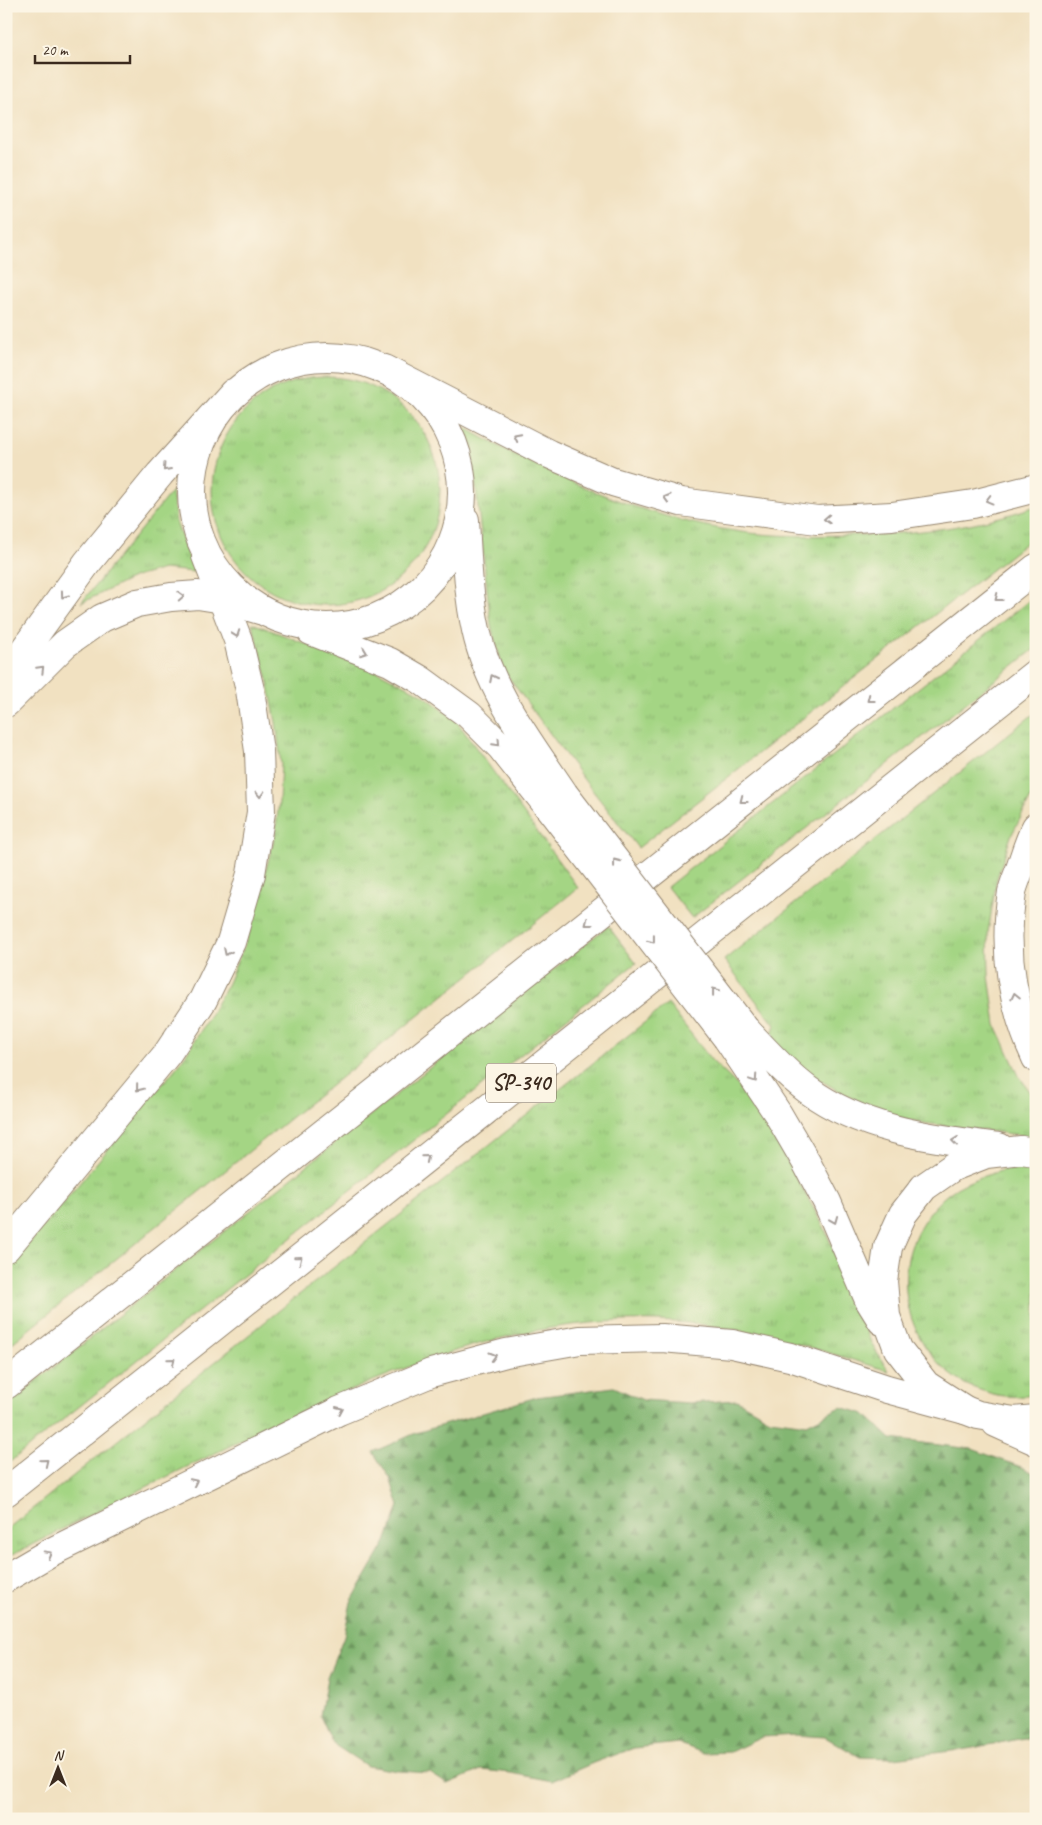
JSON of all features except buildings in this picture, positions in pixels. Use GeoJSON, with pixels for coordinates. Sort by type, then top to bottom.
{"type":"FeatureCollection","features":[{"type":"Feature","properties":{"kind":"main road"},"geometry":{"type":"LineString","coordinates":[[6,675],[88,563],[160,474],[234,393],[265,372],[301,359],[329,356],[357,360],[384,369],[549,454],[613,482],[681,502],[817,520],[892,516],[973,504],[1036,488]]}},
{"type":"Feature","properties":{"kind":"main road"},"geometry":{"type":"LineString","coordinates":[[384,369],[408,384],[435,410],[445,426],[459,458],[470,598],[476,632],[487,664],[556,799]]}},
{"type":"Feature","properties":{"kind":"main road"},"geometry":{"type":"LineString","coordinates":[[6,1248],[167,1054],[203,1000],[232,942],[252,874],[261,812],[259,751],[250,690],[238,640],[195,526],[190,496],[195,458],[210,423],[234,393]]}},
{"type":"Feature","properties":{"kind":"main road"},"geometry":{"type":"LineString","coordinates":[[286,622],[322,628],[358,624],[392,611],[406,601],[421,590],[443,562],[458,530],[463,494]]}},
{"type":"Feature","properties":{"kind":"main road"},"geometry":{"type":"LineString","coordinates":[[206,556],[224,581],[260,610]]}},
{"type":"Feature","properties":{"kind":"main road"},"geometry":{"type":"LineString","coordinates":[[6,1385],[1036,568]]}},
{"type":"Feature","properties":{"kind":"main road"},"geometry":{"type":"LineString","coordinates":[[6,703],[65,644],[102,618],[137,603],[171,597],[198,596],[223,599],[260,610],[390,662],[421,680],[470,715],[556,799],[736,1034],[827,1202],[869,1300],[898,1349],[926,1385],[972,1412],[1036,1441]]}},
{"type":"Feature","properties":{"kind":"main road","name":"SP-340"},"geometry":{"type":"LineString","coordinates":[[6,1492],[1036,673]]}},
{"type":"Feature","properties":{"kind":"main road"},"geometry":{"type":"LineString","coordinates":[[1036,827],[1031,836],[1012,891],[1008,941],[1013,992],[1026,1036],[1036,1058]]}},
{"type":"Feature","properties":{"kind":"main road"},"geometry":{"type":"LineString","coordinates":[[736,1034],[775,1061],[808,1089],[838,1109],[880,1126],[929,1138],[1028,1151]]}},
{"type":"Feature","properties":{"kind":"main road"},"geometry":{"type":"LineString","coordinates":[[898,1349],[886,1316],[883,1281],[888,1247],[903,1214],[924,1187],[953,1167],[986,1154],[1028,1151]]}},
{"type":"Feature","properties":{"kind":"main road"},"geometry":{"type":"LineString","coordinates":[[6,1578],[50,1553],[338,1411],[431,1373],[515,1351],[580,1340],[662,1338],[732,1344],[790,1357],[886,1389],[972,1412],[1014,1420],[1036,1419]]}},
{"type":"Feature","properties":{"kind":"green space"},"geometry":{"type":"Polygon","coordinates":[[[326,377],[359,382],[380,391],[398,403],[414,419],[426,437],[435,458],[440,491],[435,524],[426,545],[414,563],[398,579],[380,591],[359,600],[326,605],[293,600],[272,591],[254,579],[238,563],[226,545],[217,524],[212,491],[217,458],[226,437],[238,419],[254,403],[272,391],[293,382],[326,377]]]}},
{"type":"Feature","properties":{"kind":"green space"},"geometry":{"type":"Polygon","coordinates":[[[460,425],[526,460],[595,492],[667,516],[703,525],[755,534],[826,536],[900,533],[969,524],[1036,506],[1036,535],[638,848],[585,781],[504,671],[491,626],[476,488],[468,447],[460,425]]]}},
{"type":"Feature","properties":{"kind":"green space"},"geometry":{"type":"Polygon","coordinates":[[[172,491],[176,522],[194,572],[164,569],[135,577],[81,603],[172,491]]]}},
{"type":"Feature","properties":{"kind":"green space"},"geometry":{"type":"Polygon","coordinates":[[[1036,595],[1036,648],[692,918],[667,887],[1036,595]]]}},
{"type":"Feature","properties":{"kind":"green space"},"geometry":{"type":"Polygon","coordinates":[[[252,623],[379,672],[422,694],[455,719],[578,888],[6,1348],[6,1271],[181,1062],[228,983],[248,936],[275,836],[281,764],[276,722],[267,676],[252,623]]]}},
{"type":"Feature","properties":{"kind":"green space"},"geometry":{"type":"Polygon","coordinates":[[[1036,712],[1036,788],[1011,836],[997,878],[988,932],[989,976],[996,1025],[1019,1076],[1036,1100],[1036,1137],[924,1123],[884,1114],[798,1068],[770,1040],[775,1025],[724,960],[1036,712]]]}},
{"type":"Feature","properties":{"kind":"green space"},"geometry":{"type":"Polygon","coordinates":[[[608,926],[636,963],[6,1465],[6,1405],[608,926]]]}},
{"type":"Feature","properties":{"kind":"green space"},"geometry":{"type":"Polygon","coordinates":[[[668,1004],[712,1061],[753,1100],[824,1227],[872,1345],[889,1371],[776,1338],[689,1323],[659,1321],[604,1322],[551,1328],[499,1339],[449,1353],[350,1391],[97,1511],[6,1558],[6,1530],[286,1305],[668,1004]]]}},
{"type":"Feature","properties":{"kind":"green space"},"geometry":{"type":"Polygon","coordinates":[[[1007,1169],[1036,1171],[1036,1395],[1001,1396],[985,1392],[965,1384],[942,1367],[925,1346],[913,1322],[907,1297],[906,1271],[912,1245],[924,1221],[949,1193],[973,1180],[1007,1169]]]}},
{"type":"Feature","properties":{"kind":"green space"},"geometry":{"type":"Polygon","coordinates":[[[614,1387],[643,1400],[689,1403],[737,1400],[770,1419],[807,1424],[841,1407],[865,1414],[891,1439],[972,1449],[1036,1474],[1036,1739],[1024,1738],[967,1749],[894,1758],[860,1757],[825,1737],[796,1735],[762,1737],[730,1752],[703,1753],[678,1743],[634,1748],[552,1781],[511,1773],[481,1770],[447,1784],[430,1773],[398,1771],[367,1766],[333,1744],[320,1716],[327,1678],[344,1636],[351,1602],[386,1542],[399,1506],[390,1478],[373,1452],[416,1433],[537,1397],[614,1387]]]}}]}
